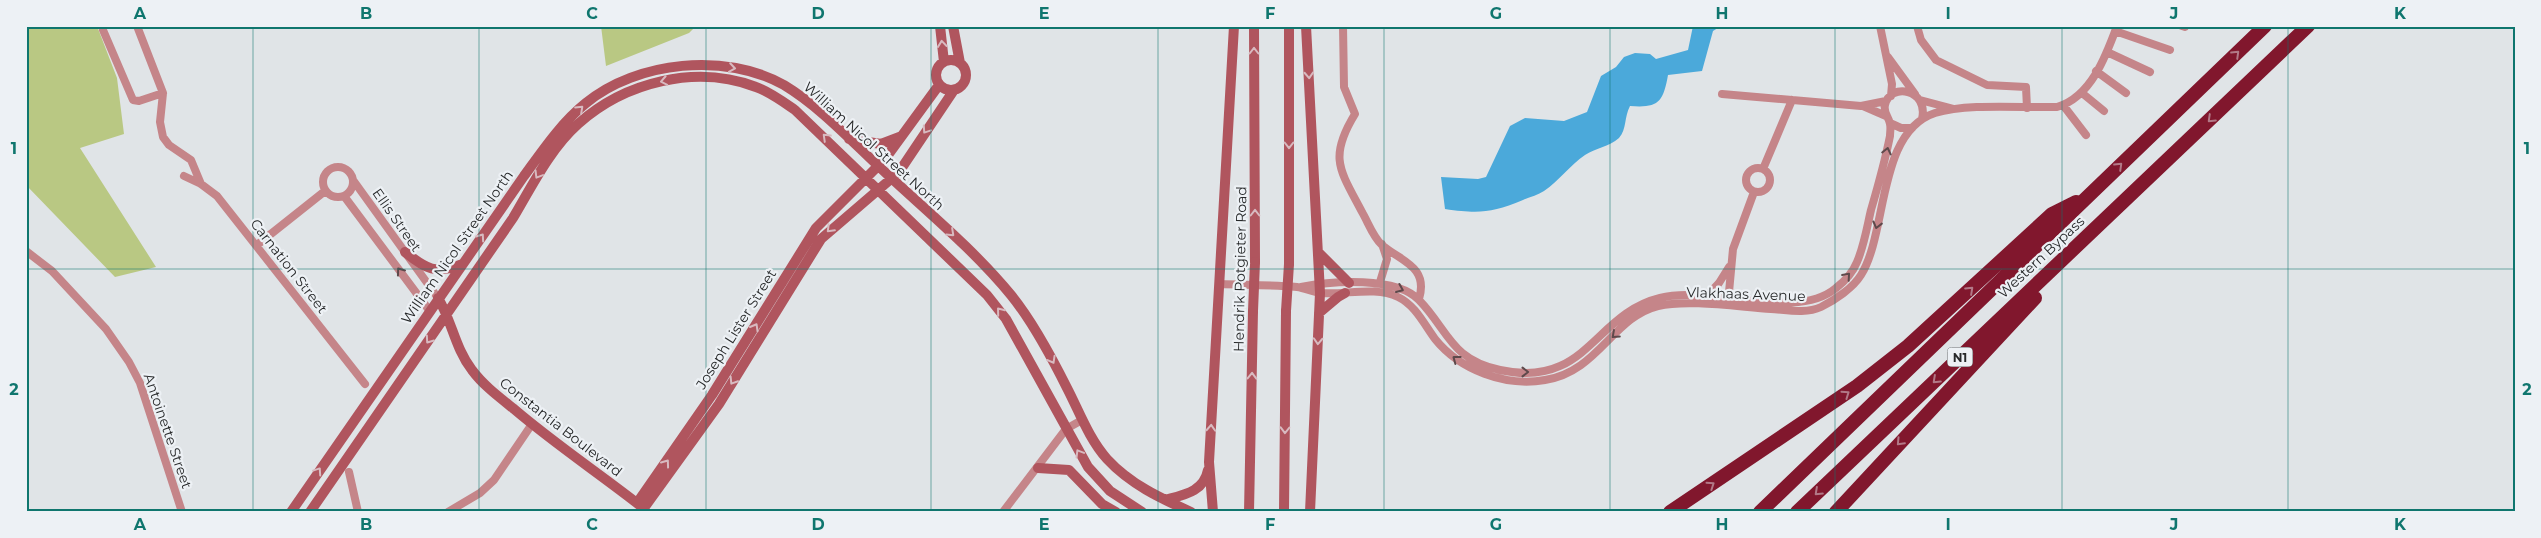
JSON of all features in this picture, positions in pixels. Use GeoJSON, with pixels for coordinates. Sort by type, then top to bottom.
{"type":"FeatureCollection","features":[{"type":"Feature","properties":{"kind":"highway","name":"Western Bypass"},"geometry":{"type":"LineString","coordinates":[[1760,512],[2265,26]]}},
{"type":"Feature","properties":{"kind":"highway","name":"Western Bypass"},"geometry":{"type":"LineString","coordinates":[[1797,512],[2308,26]]}},
{"type":"Feature","properties":{"kind":"highway"},"geometry":{"type":"LineString","coordinates":[[1670,512],[1857,386],[1908,346],[2052,214],[2084,200]]}},
{"type":"Feature","properties":{"kind":"highway"},"geometry":{"type":"LineString","coordinates":[[1836,512],[2124,202]]}},
{"type":"Feature","properties":{"kind":"main road"},"geometry":{"type":"LineString","coordinates":[[940,26],[944,62]]}},
{"type":"Feature","properties":{"kind":"main road"},"geometry":{"type":"LineString","coordinates":[[954,26],[960,63],[966,72],[966,78],[961,87],[954,90],[949,90],[939,85],[936,75],[940,64],[950,60],[960,63]]}},
{"type":"Feature","properties":{"kind":"main road"},"geometry":{"type":"LineString","coordinates":[[1213,512],[1210,462],[1234,26]]}},
{"type":"Feature","properties":{"kind":"main road","name":"Hendrik Potgieter Road"},"geometry":{"type":"LineString","coordinates":[[1249,512],[1255,262],[1254,26]]}},
{"type":"Feature","properties":{"kind":"main road"},"geometry":{"type":"LineString","coordinates":[[1284,512],[1286,311],[1289,264],[1288,26]]}},
{"type":"Feature","properties":{"kind":"main road"},"geometry":{"type":"LineString","coordinates":[[1306,26],[1320,288],[1310,512]]}},
{"type":"Feature","properties":{"kind":"main road","name":"William Nicol Street North"},"geometry":{"type":"LineString","coordinates":[[291,512],[429,310],[559,130],[587,102],[634,77],[658,70],[704,66],[727,67],[762,75],[785,86],[810,104],[891,178],[968,249],[1011,295],[1035,329],[1082,420],[1105,457],[1121,473],[1165,500],[1191,512]]}},
{"type":"Feature","properties":{"kind":"main road","name":"William Nicol Street North"},"geometry":{"type":"LineString","coordinates":[[310,512],[448,314],[561,143],[591,113],[626,92],[679,78],[713,77],[755,87],[774,95],[809,121],[988,295],[1006,319],[1088,467],[1110,491],[1142,512]]}},
{"type":"Feature","properties":{"kind":"main road","name":"Joseph Lister Street"},"geometry":{"type":"LineString","coordinates":[[643,507],[805,244],[824,218],[878,167],[903,136],[939,85]]}},
{"type":"Feature","properties":{"kind":"main road","name":"Joseph Lister Street"},"geometry":{"type":"LineString","coordinates":[[643,507],[718,404],[821,239],[879,189],[902,166],[954,90]]}},
{"type":"Feature","properties":{"kind":"main road"},"geometry":{"type":"LineString","coordinates":[[848,139],[881,144],[903,136]]}},
{"type":"Feature","properties":{"kind":"main road"},"geometry":{"type":"LineString","coordinates":[[405,252],[422,265],[436,270],[450,269],[462,264]]}},
{"type":"Feature","properties":{"kind":"main road"},"geometry":{"type":"LineString","coordinates":[[1318,252],[1349,283]]}},
{"type":"Feature","properties":{"kind":"main road"},"geometry":{"type":"LineString","coordinates":[[1319,314],[1345,293]]}},
{"type":"Feature","properties":{"kind":"main road","name":"Constantia Boulevard"},"geometry":{"type":"LineString","coordinates":[[438,298],[448,314],[451,330],[459,350],[481,381],[532,424],[643,507]]}},
{"type":"Feature","properties":{"kind":"main road"},"geometry":{"type":"LineString","coordinates":[[429,310],[441,324],[451,330]]}},
{"type":"Feature","properties":{"kind":"main road"},"geometry":{"type":"LineString","coordinates":[[1165,500],[1200,488],[1205,481],[1210,462]]}},
{"type":"Feature","properties":{"kind":"main road"},"geometry":{"type":"LineString","coordinates":[[1038,468],[1069,470],[1102,504],[1116,512]]}},
{"type":"Feature","properties":{"kind":"street"},"geometry":{"type":"LineString","coordinates":[[137,26],[163,93],[160,122],[163,137],[169,145],[191,160],[201,184]]}},
{"type":"Feature","properties":{"kind":"street","name":"Vlakhaas Avenue"},"geometry":{"type":"LineString","coordinates":[[1343,26],[1344,87],[1355,114],[1341,140],[1341,169],[1348,186],[1382,244],[1412,265],[1421,284],[1419,299],[1445,336],[1470,360],[1498,370],[1521,373],[1539,372],[1562,366],[1574,359],[1628,313],[1649,302],[1675,296],[1706,297],[1728,302],[1807,310],[1823,306],[1850,288],[1864,269],[1892,166],[1912,128],[1922,119],[1955,109],[2027,108],[2063,105],[2082,93],[2107,52],[2116,29]]}},
{"type":"Feature","properties":{"kind":"street"},"geometry":{"type":"LineString","coordinates":[[1880,26],[1892,84],[1884,108],[1888,119]]}},
{"type":"Feature","properties":{"kind":"street"},"geometry":{"type":"LineString","coordinates":[[1917,26],[1921,40],[1936,60],[1987,85],[2026,87],[2027,108]]}},
{"type":"Feature","properties":{"kind":"street"},"geometry":{"type":"LineString","coordinates":[[2116,29],[2170,50]]}},
{"type":"Feature","properties":{"kind":"street"},"geometry":{"type":"LineString","coordinates":[[103,30],[133,100],[139,101],[163,93]]}},
{"type":"Feature","properties":{"kind":"street"},"geometry":{"type":"LineString","coordinates":[[2107,52],[2150,72]]}},
{"type":"Feature","properties":{"kind":"street"},"geometry":{"type":"LineString","coordinates":[[1886,53],[1923,106],[1922,119]]}},
{"type":"Feature","properties":{"kind":"street"},"geometry":{"type":"LineString","coordinates":[[2096,71],[2126,93]]}},
{"type":"Feature","properties":{"kind":"street"},"geometry":{"type":"LineString","coordinates":[[1722,94],[1861,106],[1888,99],[1903,91],[1955,109]]}},
{"type":"Feature","properties":{"kind":"street"},"geometry":{"type":"LineString","coordinates":[[2082,93],[2104,111]]}},
{"type":"Feature","properties":{"kind":"street"},"geometry":{"type":"LineString","coordinates":[[1763,169],[1792,100]]}},
{"type":"Feature","properties":{"kind":"street"},"geometry":{"type":"LineString","coordinates":[[2063,105],[2086,135]]}},
{"type":"Feature","properties":{"kind":"street"},"geometry":{"type":"LineString","coordinates":[[1861,106],[1888,119],[1901,128],[1912,128]]}},
{"type":"Feature","properties":{"kind":"street","name":"Vlakhaas Avenue"},"geometry":{"type":"LineString","coordinates":[[1411,306],[1437,341],[1454,358],[1466,366],[1516,381],[1542,381],[1565,376],[1580,368],[1635,317],[1658,306],[1728,302],[1808,302],[1817,300],[1836,289],[1847,278],[1857,262],[1889,143],[1888,119]]}},
{"type":"Feature","properties":{"kind":"street","name":"Ellis Street"},"geometry":{"type":"LineString","coordinates":[[325,191],[323,181],[330,169],[344,169],[438,298]]}},
{"type":"Feature","properties":{"kind":"street"},"geometry":{"type":"LineString","coordinates":[[1754,169],[1763,169],[1769,174],[1770,182],[1766,190],[1754,192],[1748,186],[1746,178],[1754,169]]}},
{"type":"Feature","properties":{"kind":"street","name":"Carnation Street"},"geometry":{"type":"LineString","coordinates":[[184,176],[201,184],[217,196],[365,384]]}},
{"type":"Feature","properties":{"kind":"street","name":"Ellis Street"},"geometry":{"type":"LineString","coordinates":[[353,180],[352,188],[344,196],[429,310]]}},
{"type":"Feature","properties":{"kind":"street"},"geometry":{"type":"LineString","coordinates":[[257,245],[325,191],[334,197],[344,196]]}},
{"type":"Feature","properties":{"kind":"street"},"geometry":{"type":"LineString","coordinates":[[1728,302],[1733,249],[1754,192]]}},
{"type":"Feature","properties":{"kind":"street"},"geometry":{"type":"LineString","coordinates":[[1380,282],[1386,259],[1382,244]]}},
{"type":"Feature","properties":{"kind":"street","name":"Antoinette Street"},"geometry":{"type":"LineString","coordinates":[[26,251],[52,271],[106,329],[129,362],[140,383],[182,512]]}},
{"type":"Feature","properties":{"kind":"street"},"geometry":{"type":"LineString","coordinates":[[1706,297],[1720,283],[1730,266]]}},
{"type":"Feature","properties":{"kind":"street"},"geometry":{"type":"LineString","coordinates":[[1220,284],[1320,288],[1349,283],[1380,282],[1397,286],[1419,299],[1411,306],[1398,297],[1384,293],[1345,293],[1320,288]]}},
{"type":"Feature","properties":{"kind":"street"},"geometry":{"type":"LineString","coordinates":[[1003,512],[1066,429],[1082,420]]}},
{"type":"Feature","properties":{"kind":"street"},"geometry":{"type":"LineString","coordinates":[[448,512],[490,484],[532,424]]}},
{"type":"Feature","properties":{"kind":"street"},"geometry":{"type":"LineString","coordinates":[[350,472],[358,512]]}},
{"type":"Feature","properties":{"kind":"green space"},"geometry":{"type":"Polygon","coordinates":[[[26,26],[97,26],[117,78],[124,134],[80,148],[156,267],[115,277],[26,185],[26,26]]]}},
{"type":"Feature","properties":{"kind":"green space"},"geometry":{"type":"Polygon","coordinates":[[[601,26],[696,26],[689,33],[606,66],[601,26]]]}},
{"type":"Feature","properties":{"kind":"water"},"geometry":{"type":"Polygon","coordinates":[[[1693,26],[1721,26],[1713,31],[1702,71],[1668,75],[1664,92],[1658,102],[1647,106],[1630,106],[1622,134],[1615,141],[1585,155],[1549,187],[1537,195],[1493,210],[1467,212],[1445,209],[1441,177],[1478,179],[1486,177],[1510,126],[1525,118],[1564,121],[1587,112],[1601,76],[1616,67],[1624,57],[1635,53],[1650,54],[1656,59],[1688,50],[1693,26]]]}}]}
